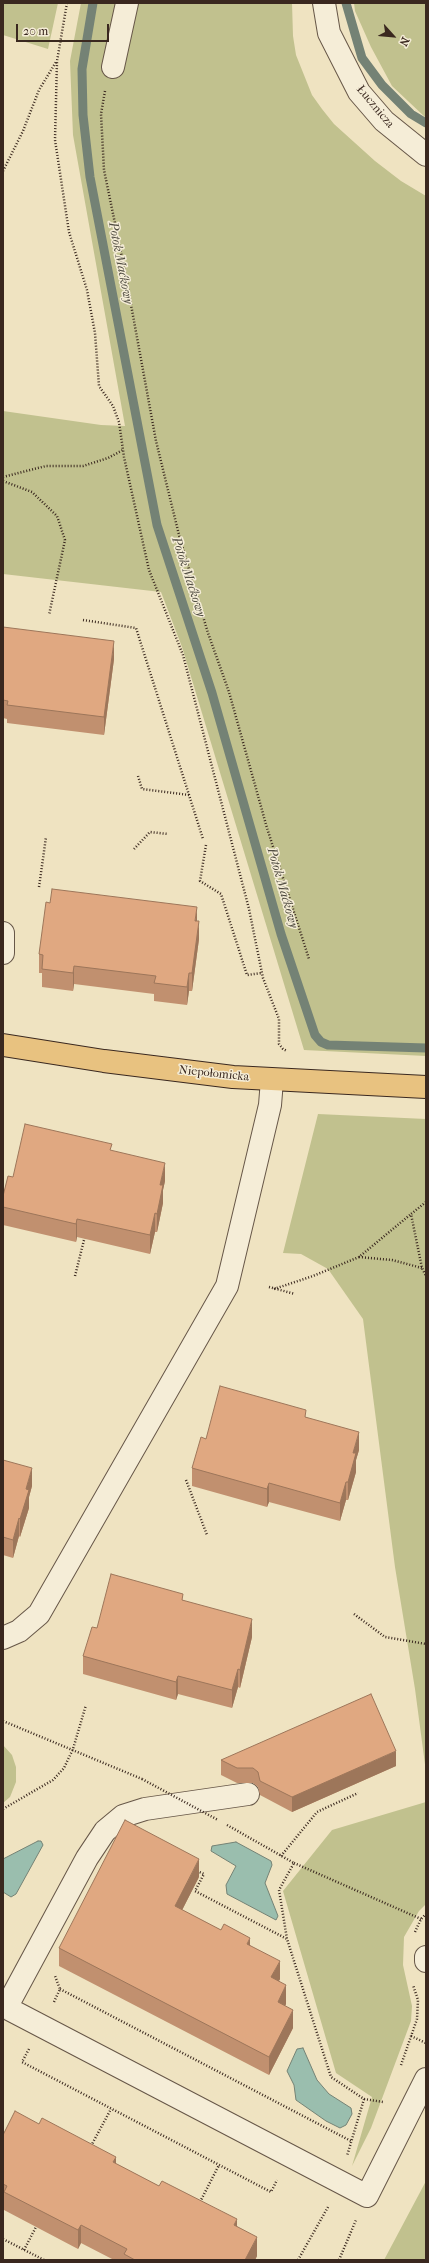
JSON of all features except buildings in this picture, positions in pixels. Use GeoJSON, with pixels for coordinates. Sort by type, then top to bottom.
{"type":"FeatureCollection","features":[{"type":"Feature","properties":{"kind":"main road","name":"Niepołomicka"},"geometry":{"type":"LineString","coordinates":[[3,1045],[104,1061],[272,1080],[426,1087]]}},
{"type":"Feature","properties":{"kind":"street"},"geometry":{"type":"LineString","coordinates":[[113,68],[127,3]]}},
{"type":"Feature","properties":{"kind":"street","name":"Łucznicza"},"geometry":{"type":"LineString","coordinates":[[324,3],[329,32],[359,92],[384,121],[426,155]]}},
{"type":"Feature","properties":{"kind":"street"},"geometry":{"type":"LineString","coordinates":[[3,933],[3,953]]}},
{"type":"Feature","properties":{"kind":"street"},"geometry":{"type":"LineString","coordinates":[[3,1638],[19,1632],[39,1614],[228,1286],[270,1105],[272,1080]]}},
{"type":"Feature","properties":{"kind":"street"},"geometry":{"type":"LineString","coordinates":[[248,1794],[145,1809],[122,1816],[105,1831],[87,1858],[5,2007],[367,2196],[425,2076]]}},
{"type":"Feature","properties":{"kind":"street"},"geometry":{"type":"LineString","coordinates":[[426,1957],[426,1962]]}},
{"type":"Feature","properties":{"kind":"path"},"geometry":{"type":"LineString","coordinates":[[67,3],[56,61],[55,140],[69,232],[87,290],[95,334],[99,386],[112,406],[119,422],[123,450],[149,570],[182,655],[195,699],[249,909],[262,974],[278,1019],[279,1044],[283,1050],[290,1052]]}},
{"type":"Feature","properties":{"kind":"path"},"geometry":{"type":"LineString","coordinates":[[3,171],[23,131],[39,90],[56,61]]}},
{"type":"Feature","properties":{"kind":"path"},"geometry":{"type":"LineString","coordinates":[[113,68],[108,73],[101,114],[104,170],[125,272],[156,440],[180,539],[208,633],[229,692],[267,828],[309,959]]}},
{"type":"Feature","properties":{"kind":"path"},"geometry":{"type":"LineString","coordinates":[[3,477],[46,466],[83,466],[108,458],[123,450]]}},
{"type":"Feature","properties":{"kind":"path"},"geometry":{"type":"LineString","coordinates":[[3,481],[32,492],[56,516],[65,540],[49,616]]}},
{"type":"Feature","properties":{"kind":"path"},"geometry":{"type":"LineString","coordinates":[[83,620],[136,628],[203,839]]}},
{"type":"Feature","properties":{"kind":"path"},"geometry":{"type":"LineString","coordinates":[[138,776],[142,789],[189,795]]}},
{"type":"Feature","properties":{"kind":"path"},"geometry":{"type":"LineString","coordinates":[[134,849],[150,832],[168,834]]}},
{"type":"Feature","properties":{"kind":"path"},"geometry":{"type":"LineString","coordinates":[[39,886],[46,837]]}},
{"type":"Feature","properties":{"kind":"path"},"geometry":{"type":"LineString","coordinates":[[206,845],[200,881],[221,894],[247,975],[262,974]]}},
{"type":"Feature","properties":{"kind":"path"},"geometry":{"type":"LineString","coordinates":[[274,1289],[312,1276],[359,1257],[426,1202]]}},
{"type":"Feature","properties":{"kind":"path"},"geometry":{"type":"LineString","coordinates":[[411,1214],[422,1268],[426,1276]]}},
{"type":"Feature","properties":{"kind":"path"},"geometry":{"type":"LineString","coordinates":[[75,1276],[85,1233]]}},
{"type":"Feature","properties":{"kind":"path"},"geometry":{"type":"LineString","coordinates":[[359,1257],[392,1260],[422,1268]]}},
{"type":"Feature","properties":{"kind":"path"},"geometry":{"type":"LineString","coordinates":[[269,1287],[295,1294]]}},
{"type":"Feature","properties":{"kind":"path"},"geometry":{"type":"LineString","coordinates":[[186,1480],[207,1535]]}},
{"type":"Feature","properties":{"kind":"path"},"geometry":{"type":"LineString","coordinates":[[354,1614],[385,1637],[426,1644]]}},
{"type":"Feature","properties":{"kind":"path"},"geometry":{"type":"LineString","coordinates":[[3,1809],[53,1780],[64,1768],[73,1749],[86,1705]]}},
{"type":"Feature","properties":{"kind":"path"},"geometry":{"type":"LineString","coordinates":[[3,1721],[142,1779],[294,1863],[421,1919]]}},
{"type":"Feature","properties":{"kind":"path"},"geometry":{"type":"LineString","coordinates":[[281,1856],[318,1812],[358,1793]]}},
{"type":"Feature","properties":{"kind":"path"},"geometry":{"type":"LineString","coordinates":[[294,1863],[279,1890],[287,1939],[331,2077],[364,2100],[388,2103]]}},
{"type":"Feature","properties":{"kind":"path"},"geometry":{"type":"LineString","coordinates":[[190,1867],[204,1874],[195,1892],[287,1939]]}},
{"type":"Feature","properties":{"kind":"path"},"geometry":{"type":"LineString","coordinates":[[412,1939],[421,1919],[426,1914]]}},
{"type":"Feature","properties":{"kind":"path"},"geometry":{"type":"LineString","coordinates":[[401,2066],[417,2019],[418,2000],[411,1979]]}},
{"type":"Feature","properties":{"kind":"path"},"geometry":{"type":"LineString","coordinates":[[60,1989],[351,2141]]}},
{"type":"Feature","properties":{"kind":"path"},"geometry":{"type":"LineString","coordinates":[[42,2026],[22,2062],[251,2181]]}},
{"type":"Feature","properties":{"kind":"path"},"geometry":{"type":"LineString","coordinates":[[411,2036],[426,2043]]}},
{"type":"Feature","properties":{"kind":"path"},"geometry":{"type":"LineString","coordinates":[[298,2260],[324,2217],[339,2182],[364,2100]]}},
{"type":"Feature","properties":{"kind":"path"},"geometry":{"type":"LineString","coordinates":[[89,2150],[111,2109]]}},
{"type":"Feature","properties":{"kind":"path"},"geometry":{"type":"LineString","coordinates":[[197,2206],[219,2165]]}},
{"type":"Feature","properties":{"kind":"path"},"geometry":{"type":"LineString","coordinates":[[339,2260],[367,2196]]}},
{"type":"Feature","properties":{"kind":"path"},"geometry":{"type":"LineString","coordinates":[[24,2250],[39,2221]]}},
{"type":"Feature","properties":{"kind":"path"},"geometry":{"type":"LineString","coordinates":[[3,2238],[44,2260]]}},
{"type":"Feature","properties":{"kind":"green space"},"geometry":{"type":"Polygon","coordinates":[[[3,3],[58,3],[48,49],[3,35],[3,3]]]}},
{"type":"Feature","properties":{"kind":"green space"},"geometry":{"type":"Polygon","coordinates":[[[81,3],[292,3],[293,36],[296,55],[312,95],[334,124],[375,161],[401,181],[426,196],[426,1056],[304,1050],[182,647],[161,592],[3,574],[3,411],[101,425],[125,426],[73,135],[70,61],[81,3]]]}},
{"type":"Feature","properties":{"kind":"green space"},"geometry":{"type":"Polygon","coordinates":[[[354,3],[426,3],[426,118],[392,86],[371,47],[355,11],[354,3]]]}},
{"type":"Feature","properties":{"kind":"green space"},"geometry":{"type":"Polygon","coordinates":[[[318,1114],[426,1119],[426,1772],[415,1689],[395,1567],[363,1319],[328,1269],[301,1254],[283,1253],[318,1114]]]}},
{"type":"Feature","properties":{"kind":"green space"},"geometry":{"type":"Polygon","coordinates":[[[3,1745],[12,1755],[16,1767],[16,1782],[10,1797],[3,1803],[3,1745]]]}},
{"type":"Feature","properties":{"kind":"green space"},"geometry":{"type":"Polygon","coordinates":[[[426,1802],[426,1904],[419,1911],[404,1937],[403,1965],[412,2006],[411,2021],[371,2128],[352,2166],[372,2097],[336,2073],[283,1891],[332,1830],[426,1802]]]}},
{"type":"Feature","properties":{"kind":"green space"},"geometry":{"type":"Polygon","coordinates":[[[426,2181],[426,2260],[384,2260],[426,2181]]]}},
{"type":"Feature","properties":{"kind":"shaded area"},"geometry":{"type":"Polygon","coordinates":[[[38,1841],[41,1841],[43,1845],[16,1894],[11,1897],[3,1892],[3,1859],[38,1841]]]}},
{"type":"Feature","properties":{"kind":"shaded area"},"geometry":{"type":"Polygon","coordinates":[[[236,1842],[271,1861],[272,1865],[265,1883],[278,1916],[276,1920],[227,1894],[226,1885],[236,1866],[211,1851],[212,1846],[236,1842]]]}},
{"type":"Feature","properties":{"kind":"shaded area"},"geometry":{"type":"Polygon","coordinates":[[[303,2048],[317,2080],[329,2094],[351,2108],[352,2114],[346,2125],[340,2128],[326,2121],[296,2100],[294,2085],[287,2071],[297,2049],[303,2048]]]}},
{"type":"Feature","properties":{"kind":"waterway","name":"Potok Maćkowy"},"geometry":{"type":"LineString","coordinates":[[93,3],[82,69],[83,115],[90,177],[157,525],[212,693],[281,934],[315,1035],[321,1042],[328,1045],[426,1048]]}},
{"type":"Feature","properties":{"kind":"waterway"},"geometry":{"type":"LineString","coordinates":[[346,3],[362,58],[382,85],[411,114],[426,123]]}}]}
